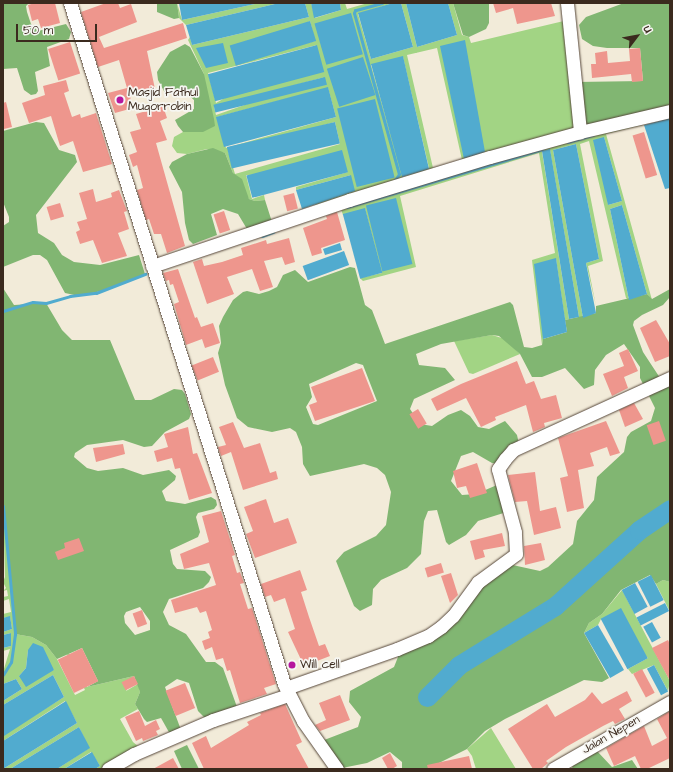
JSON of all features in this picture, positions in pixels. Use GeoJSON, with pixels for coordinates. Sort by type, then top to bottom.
{"type":"FeatureCollection","features":[{"type":"Feature","properties":{"kind":"street"},"geometry":{"type":"LineString","coordinates":[[70,3],[287,691],[337,769]]}},
{"type":"Feature","properties":{"kind":"street"},"geometry":{"type":"LineString","coordinates":[[567,3],[580,132]]}},
{"type":"Feature","properties":{"kind":"street"},"geometry":{"type":"LineString","coordinates":[[152,266],[349,200],[580,132],[670,111]]}},
{"type":"Feature","properties":{"kind":"street"},"geometry":{"type":"LineString","coordinates":[[108,769],[134,754],[213,720],[397,649],[428,636],[441,627],[453,616],[478,582],[516,554],[516,532],[498,469],[505,459],[514,450],[670,378]]}},
{"type":"Feature","properties":{"kind":"street","name":"Jalan Nepen"},"geometry":{"type":"LineString","coordinates":[[553,769],[670,702]]}},
{"type":"Feature","properties":{"kind":"green space"},"geometry":{"type":"Polygon","coordinates":[[[3,3],[29,3],[26,6],[27,12],[31,24],[38,31],[66,24],[71,32],[69,39],[47,47],[50,66],[35,72],[38,91],[36,94],[31,95],[24,90],[17,68],[3,69],[3,3]]]}},
{"type":"Feature","properties":{"kind":"green space"},"geometry":{"type":"Polygon","coordinates":[[[157,3],[177,3],[179,18],[174,19],[157,12],[157,3]]]}},
{"type":"Feature","properties":{"kind":"green space"},"geometry":{"type":"Polygon","coordinates":[[[177,3],[182,20],[259,3],[279,3],[186,25],[179,18],[177,3]]]}},
{"type":"Feature","properties":{"kind":"green space"},"geometry":{"type":"Polygon","coordinates":[[[305,3],[311,3],[315,18],[341,10],[340,3],[345,3],[347,9],[368,3],[393,3],[358,14],[371,59],[413,47],[401,3],[406,3],[417,47],[457,35],[448,3],[453,3],[462,35],[469,37],[471,43],[568,20],[576,82],[670,111],[670,118],[606,134],[652,300],[647,294],[622,205],[610,209],[629,300],[626,298],[589,141],[580,144],[603,261],[588,266],[596,306],[586,263],[599,259],[576,144],[553,150],[583,318],[579,317],[550,150],[542,152],[569,319],[565,320],[556,259],[542,345],[532,260],[555,253],[539,153],[400,196],[416,267],[363,281],[360,278],[382,273],[365,209],[343,215],[340,206],[303,215],[351,175],[296,190],[296,187],[348,172],[246,175],[252,199],[264,195],[265,200],[255,201],[249,199],[233,173],[225,153],[207,149],[187,154],[177,153],[172,146],[174,137],[183,132],[203,132],[204,74],[188,40],[190,37],[192,45],[309,17],[305,3]],[[310,21],[235,63],[315,41],[310,21]],[[317,45],[208,73],[216,103],[317,45]],[[437,48],[407,55],[433,168],[462,160],[437,48]],[[403,57],[371,65],[403,177],[429,168],[403,57]],[[325,77],[214,107],[216,115],[325,77]],[[328,88],[217,117],[226,148],[336,117],[328,88]],[[335,122],[228,151],[235,174],[340,144],[335,122]],[[604,137],[608,205],[622,201],[604,137]]]}},
{"type":"Feature","properties":{"kind":"green space"},"geometry":{"type":"Polygon","coordinates":[[[453,3],[489,3],[489,23],[486,29],[469,37],[463,35],[453,3]]]}},
{"type":"Feature","properties":{"kind":"green space"},"geometry":{"type":"Polygon","coordinates":[[[624,3],[670,3],[670,111],[580,132],[576,82],[643,81],[640,48],[607,48],[593,46],[582,39],[579,25],[586,17],[624,3]]]}},
{"type":"Feature","properties":{"kind":"green space"},"geometry":{"type":"Polygon","coordinates":[[[185,44],[190,47],[204,74],[214,119],[215,126],[203,132],[183,132],[175,120],[194,109],[194,100],[184,91],[165,93],[158,80],[157,72],[170,52],[185,44]]]}},
{"type":"Feature","properties":{"kind":"green space"},"geometry":{"type":"Polygon","coordinates":[[[36,122],[44,123],[59,150],[75,155],[77,162],[36,215],[38,233],[54,243],[62,255],[74,262],[100,265],[139,255],[145,274],[110,289],[79,296],[65,293],[47,260],[40,255],[33,255],[3,267],[3,226],[9,222],[9,217],[3,202],[3,131],[36,122]]]}},
{"type":"Feature","properties":{"kind":"green space"},"geometry":{"type":"Polygon","coordinates":[[[213,148],[225,153],[233,173],[242,179],[249,199],[255,201],[265,200],[272,222],[247,229],[238,214],[223,209],[211,214],[217,235],[193,244],[189,240],[185,223],[182,192],[169,167],[172,162],[187,154],[213,148]]]}},
{"type":"Feature","properties":{"kind":"green space"},"geometry":{"type":"Polygon","coordinates":[[[350,267],[355,268],[365,305],[372,310],[385,344],[510,302],[513,305],[524,347],[532,348],[542,345],[543,339],[567,332],[565,320],[596,313],[596,306],[647,294],[652,299],[670,289],[670,297],[663,305],[642,315],[634,321],[633,325],[643,352],[662,381],[670,378],[670,582],[663,580],[656,584],[650,575],[621,590],[602,614],[589,623],[584,633],[609,678],[602,682],[584,680],[505,719],[485,731],[467,749],[427,769],[402,769],[402,762],[390,752],[367,763],[337,769],[319,742],[358,727],[361,717],[349,702],[350,691],[394,667],[398,657],[397,649],[428,636],[466,598],[508,564],[540,571],[548,567],[573,544],[577,521],[594,500],[597,477],[624,452],[627,437],[631,432],[651,421],[655,408],[640,378],[640,367],[624,344],[606,355],[595,370],[594,385],[584,389],[565,368],[542,377],[532,377],[520,354],[499,336],[492,335],[441,344],[416,354],[419,365],[445,368],[455,380],[414,399],[410,409],[420,424],[432,426],[448,415],[461,410],[470,416],[478,427],[489,429],[505,421],[517,435],[519,444],[500,464],[492,463],[473,452],[461,456],[451,481],[462,495],[476,494],[497,485],[510,511],[478,521],[466,535],[449,545],[446,542],[437,510],[428,511],[424,521],[421,554],[407,568],[381,580],[373,589],[372,605],[360,611],[354,606],[336,561],[344,552],[376,536],[386,525],[391,492],[385,475],[377,468],[364,464],[310,476],[303,464],[302,447],[296,432],[290,428],[272,432],[248,427],[237,418],[225,385],[218,353],[221,343],[219,326],[233,300],[243,292],[247,291],[259,294],[269,291],[277,287],[283,275],[295,270],[308,282],[350,267]],[[356,363],[309,384],[312,397],[306,407],[313,424],[318,425],[377,401],[363,365],[356,363]]]}},
{"type":"Feature","properties":{"kind":"green space"},"geometry":{"type":"Polygon","coordinates":[[[3,288],[14,305],[46,303],[62,330],[72,340],[110,340],[135,400],[151,400],[174,389],[182,390],[185,394],[191,414],[189,419],[165,432],[152,446],[144,447],[123,440],[87,445],[75,453],[74,457],[87,468],[98,471],[123,468],[143,475],[169,470],[176,476],[175,480],[162,491],[166,501],[185,504],[211,497],[216,500],[217,505],[214,509],[198,513],[196,517],[200,532],[198,537],[170,550],[173,564],[177,569],[205,571],[211,577],[209,582],[203,588],[169,599],[163,612],[169,625],[186,634],[206,662],[215,662],[223,668],[237,707],[205,718],[198,711],[189,683],[177,679],[165,687],[181,730],[170,734],[161,718],[147,722],[144,719],[135,704],[140,692],[134,676],[87,687],[98,681],[82,648],[57,659],[46,645],[32,637],[15,634],[3,506],[3,288]],[[140,607],[126,612],[124,616],[125,623],[135,635],[150,630],[150,621],[140,607]]]}},
{"type":"Feature","properties":{"kind":"green space"},"geometry":{"type":"Polygon","coordinates":[[[492,335],[505,339],[520,354],[473,374],[469,373],[454,341],[492,335]]]}},
{"type":"Feature","properties":{"kind":"green space"},"geometry":{"type":"Polygon","coordinates":[[[3,506],[15,634],[32,637],[46,645],[57,659],[75,695],[85,690],[67,654],[71,654],[87,687],[134,676],[126,691],[138,684],[140,692],[135,704],[138,709],[120,719],[133,742],[139,747],[106,769],[95,769],[100,766],[91,752],[64,769],[57,769],[89,748],[79,727],[10,769],[3,769],[77,723],[65,701],[3,741],[3,735],[64,697],[53,675],[3,705],[3,701],[22,689],[16,679],[3,684],[3,672],[10,649],[3,651],[3,648],[11,646],[11,633],[3,635],[3,632],[12,629],[10,617],[3,618],[3,614],[11,612],[9,599],[3,601],[3,597],[8,596],[7,590],[3,591],[6,588],[3,582],[5,577],[3,506]],[[28,650],[26,668],[19,676],[54,670],[28,650]]]}},
{"type":"Feature","properties":{"kind":"green space"},"geometry":{"type":"Polygon","coordinates":[[[663,580],[670,582],[670,612],[656,584],[663,580]]]}},
{"type":"Feature","properties":{"kind":"green space"},"geometry":{"type":"Polygon","coordinates":[[[622,590],[670,681],[668,691],[654,665],[632,674],[628,669],[648,658],[601,619],[598,625],[584,633],[589,623],[602,614],[622,590]]]}},
{"type":"Feature","properties":{"kind":"green space"},"geometry":{"type":"Polygon","coordinates":[[[491,728],[516,769],[476,769],[472,756],[467,749],[491,728]]]}},
{"type":"Feature","properties":{"kind":"green space"},"geometry":{"type":"Polygon","coordinates":[[[187,745],[199,769],[182,769],[174,751],[187,745]]]}},
{"type":"Feature","properties":{"kind":"green space"},"geometry":{"type":"Polygon","coordinates":[[[597,751],[612,767],[632,760],[638,769],[572,769],[573,764],[597,751]]]}},
{"type":"Feature","properties":{"kind":"water"},"geometry":{"type":"Polygon","coordinates":[[[179,3],[259,3],[182,20],[179,3]]]}},
{"type":"Feature","properties":{"kind":"water"},"geometry":{"type":"Polygon","coordinates":[[[279,3],[305,3],[309,17],[192,45],[186,25],[279,3]]]}},
{"type":"Feature","properties":{"kind":"water"},"geometry":{"type":"Polygon","coordinates":[[[311,3],[340,3],[341,10],[314,18],[311,3]]]}},
{"type":"Feature","properties":{"kind":"water"},"geometry":{"type":"Polygon","coordinates":[[[393,3],[401,3],[413,47],[371,59],[358,13],[393,3]]]}},
{"type":"Feature","properties":{"kind":"water"},"geometry":{"type":"Polygon","coordinates":[[[406,3],[448,3],[457,35],[417,47],[406,3]]]}},
{"type":"Feature","properties":{"kind":"water"},"geometry":{"type":"Polygon","coordinates":[[[351,13],[363,54],[326,65],[314,23],[351,13]]]}},
{"type":"Feature","properties":{"kind":"water"},"geometry":{"type":"Polygon","coordinates":[[[310,21],[316,41],[236,66],[230,46],[310,21]]]}},
{"type":"Feature","properties":{"kind":"water"},"geometry":{"type":"Polygon","coordinates":[[[465,40],[485,152],[464,159],[440,46],[465,40]]]}},
{"type":"Feature","properties":{"kind":"water"},"geometry":{"type":"Polygon","coordinates":[[[223,43],[228,63],[206,68],[196,48],[223,43]]]}},
{"type":"Feature","properties":{"kind":"water"},"geometry":{"type":"Polygon","coordinates":[[[317,45],[324,72],[215,101],[208,74],[317,45]]]}},
{"type":"Feature","properties":{"kind":"water"},"geometry":{"type":"Polygon","coordinates":[[[403,56],[429,169],[402,177],[371,64],[403,56]]]}},
{"type":"Feature","properties":{"kind":"water"},"geometry":{"type":"Polygon","coordinates":[[[363,57],[375,95],[339,107],[327,69],[363,57]]]}},
{"type":"Feature","properties":{"kind":"water"},"geometry":{"type":"Polygon","coordinates":[[[325,77],[327,85],[215,113],[213,105],[325,77]]]}},
{"type":"Feature","properties":{"kind":"water"},"geometry":{"type":"Polygon","coordinates":[[[328,87],[336,117],[224,147],[216,117],[328,87]]]}},
{"type":"Feature","properties":{"kind":"water"},"geometry":{"type":"Polygon","coordinates":[[[375,99],[395,178],[357,187],[337,108],[375,99]]]}},
{"type":"Feature","properties":{"kind":"water"},"geometry":{"type":"Polygon","coordinates":[[[670,118],[670,188],[665,189],[644,125],[670,118]]]}},
{"type":"Feature","properties":{"kind":"water"},"geometry":{"type":"Polygon","coordinates":[[[335,122],[340,143],[232,168],[227,147],[335,122]]]}},
{"type":"Feature","properties":{"kind":"water"},"geometry":{"type":"Polygon","coordinates":[[[604,137],[622,201],[608,205],[593,140],[604,137]]]}},
{"type":"Feature","properties":{"kind":"water"},"geometry":{"type":"Polygon","coordinates":[[[576,144],[599,259],[586,263],[596,313],[583,318],[553,150],[576,144]]]}},
{"type":"Feature","properties":{"kind":"water"},"geometry":{"type":"Polygon","coordinates":[[[550,149],[579,317],[569,319],[542,151],[550,149]]]}},
{"type":"Feature","properties":{"kind":"water"},"geometry":{"type":"Polygon","coordinates":[[[342,150],[348,172],[252,198],[246,176],[342,150]]]}},
{"type":"Feature","properties":{"kind":"water"},"geometry":{"type":"Polygon","coordinates":[[[351,175],[355,191],[302,209],[296,190],[351,175]]]}},
{"type":"Feature","properties":{"kind":"water"},"geometry":{"type":"Polygon","coordinates":[[[396,198],[412,264],[382,271],[366,205],[396,198]]]}},
{"type":"Feature","properties":{"kind":"water"},"geometry":{"type":"Polygon","coordinates":[[[622,205],[647,294],[629,300],[610,209],[622,205]]]}},
{"type":"Feature","properties":{"kind":"water"},"geometry":{"type":"Polygon","coordinates":[[[365,208],[382,273],[360,279],[343,214],[365,208]]]}},
{"type":"Feature","properties":{"kind":"water"},"geometry":{"type":"Polygon","coordinates":[[[340,243],[342,250],[325,255],[323,249],[340,243]]]}},
{"type":"Feature","properties":{"kind":"water"},"geometry":{"type":"Polygon","coordinates":[[[344,251],[349,265],[308,280],[303,266],[344,251]]]}},
{"type":"Feature","properties":{"kind":"water"},"geometry":{"type":"Polygon","coordinates":[[[556,258],[567,332],[543,339],[534,264],[556,258]]]}},
{"type":"Feature","properties":{"kind":"water"},"geometry":{"type":"Polygon","coordinates":[[[651,575],[664,600],[650,607],[638,582],[651,575]]]}},
{"type":"Feature","properties":{"kind":"water"},"geometry":{"type":"Polygon","coordinates":[[[635,583],[648,607],[634,614],[622,590],[635,583]]]}},
{"type":"Feature","properties":{"kind":"water"},"geometry":{"type":"Polygon","coordinates":[[[665,603],[669,611],[641,626],[636,618],[665,603]]]}},
{"type":"Feature","properties":{"kind":"water"},"geometry":{"type":"Polygon","coordinates":[[[621,608],[648,658],[627,669],[601,619],[621,608]]]}},
{"type":"Feature","properties":{"kind":"water"},"geometry":{"type":"Polygon","coordinates":[[[10,616],[12,629],[3,632],[3,618],[10,616]]]}},
{"type":"Feature","properties":{"kind":"water"},"geometry":{"type":"Polygon","coordinates":[[[652,622],[661,638],[652,643],[643,627],[652,622]]]}},
{"type":"Feature","properties":{"kind":"water"},"geometry":{"type":"Polygon","coordinates":[[[598,625],[624,670],[610,678],[584,633],[598,625]]]}},
{"type":"Feature","properties":{"kind":"water"},"geometry":{"type":"Polygon","coordinates":[[[11,633],[11,646],[3,648],[3,635],[11,633]]]}},
{"type":"Feature","properties":{"kind":"water"},"geometry":{"type":"Polygon","coordinates":[[[33,643],[43,647],[54,670],[26,687],[19,676],[26,668],[28,650],[33,643]]]}},
{"type":"Feature","properties":{"kind":"water"},"geometry":{"type":"Polygon","coordinates":[[[654,665],[668,691],[661,695],[647,669],[654,665]]]}},
{"type":"Feature","properties":{"kind":"water"},"geometry":{"type":"Polygon","coordinates":[[[53,675],[64,697],[4,736],[3,705],[53,675]]]}},
{"type":"Feature","properties":{"kind":"water"},"geometry":{"type":"Polygon","coordinates":[[[16,679],[22,689],[3,701],[3,684],[16,679]]]}},
{"type":"Feature","properties":{"kind":"water"},"geometry":{"type":"Polygon","coordinates":[[[66,701],[77,723],[3,769],[3,741],[66,701]]]}},
{"type":"Feature","properties":{"kind":"water"},"geometry":{"type":"Polygon","coordinates":[[[79,727],[90,748],[57,769],[10,769],[79,727]]]}},
{"type":"Feature","properties":{"kind":"water"},"geometry":{"type":"Polygon","coordinates":[[[92,752],[100,766],[95,769],[64,769],[92,752]]]}},
{"type":"Feature","properties":{"kind":"building"},"geometry":{"type":"Polygon","coordinates":[[[35,3],[55,3],[60,23],[41,28],[38,19],[32,21],[28,5],[35,3]]]}},
{"type":"Feature","properties":{"kind":"building"},"geometry":{"type":"Polygon","coordinates":[[[106,3],[118,3],[120,8],[131,4],[137,22],[99,37],[104,48],[183,23],[187,38],[147,51],[155,89],[130,96],[133,108],[115,113],[108,93],[127,88],[119,60],[98,67],[81,12],[106,3]]]}},
{"type":"Feature","properties":{"kind":"building"},"geometry":{"type":"Polygon","coordinates":[[[493,3],[551,3],[555,16],[517,24],[513,8],[496,13],[493,3]]]}},
{"type":"Feature","properties":{"kind":"building"},"geometry":{"type":"Polygon","coordinates":[[[70,42],[80,73],[58,80],[48,49],[70,42]]]}},
{"type":"Feature","properties":{"kind":"building"},"geometry":{"type":"Polygon","coordinates":[[[640,48],[643,81],[632,82],[631,74],[592,78],[591,64],[596,64],[595,53],[607,51],[608,63],[630,61],[629,49],[640,48]]]}},
{"type":"Feature","properties":{"kind":"building"},"geometry":{"type":"Polygon","coordinates":[[[66,80],[69,91],[64,93],[72,117],[80,114],[81,118],[96,113],[112,164],[83,172],[73,141],[60,146],[51,116],[29,123],[22,103],[45,95],[43,86],[66,80]]]}},
{"type":"Feature","properties":{"kind":"building"},"geometry":{"type":"Polygon","coordinates":[[[6,102],[12,127],[4,129],[3,103],[6,102]]]}},
{"type":"Feature","properties":{"kind":"building"},"geometry":{"type":"Polygon","coordinates":[[[163,106],[167,118],[160,121],[167,140],[156,143],[185,246],[167,253],[161,234],[154,234],[149,219],[146,220],[137,190],[143,188],[137,165],[133,167],[129,155],[137,152],[130,132],[141,129],[136,114],[163,106]]]}},
{"type":"Feature","properties":{"kind":"building"},"geometry":{"type":"Polygon","coordinates":[[[644,132],[657,175],[646,179],[633,136],[644,132]]]}},
{"type":"Feature","properties":{"kind":"building"},"geometry":{"type":"Polygon","coordinates":[[[93,189],[96,202],[112,197],[111,193],[119,190],[127,211],[124,212],[129,229],[118,233],[127,256],[102,263],[93,240],[80,244],[76,232],[80,230],[77,222],[87,219],[79,193],[93,189]]]}},
{"type":"Feature","properties":{"kind":"building"},"geometry":{"type":"Polygon","coordinates":[[[294,193],[298,209],[287,211],[283,196],[294,193]]]}},
{"type":"Feature","properties":{"kind":"building"},"geometry":{"type":"Polygon","coordinates":[[[60,203],[64,216],[51,220],[47,207],[60,203]]]}},
{"type":"Feature","properties":{"kind":"building"},"geometry":{"type":"Polygon","coordinates":[[[224,211],[230,230],[220,233],[214,214],[224,211]]]}},
{"type":"Feature","properties":{"kind":"building"},"geometry":{"type":"Polygon","coordinates":[[[337,212],[345,240],[321,248],[322,253],[312,256],[303,228],[327,219],[326,216],[337,212]]]}},
{"type":"Feature","properties":{"kind":"building"},"geometry":{"type":"Polygon","coordinates":[[[289,238],[295,262],[285,265],[282,257],[264,261],[273,287],[260,291],[252,269],[227,277],[234,294],[207,304],[193,262],[202,259],[204,266],[222,262],[243,255],[241,248],[266,240],[267,244],[289,238]]]}},
{"type":"Feature","properties":{"kind":"building"},"geometry":{"type":"Polygon","coordinates":[[[178,269],[195,318],[197,317],[201,327],[213,323],[220,343],[205,348],[202,339],[186,345],[174,304],[179,302],[173,284],[170,285],[169,280],[166,281],[163,273],[178,269]]]}},
{"type":"Feature","properties":{"kind":"building"},"geometry":{"type":"Polygon","coordinates":[[[656,320],[670,344],[670,356],[655,362],[640,328],[656,320]]]}},
{"type":"Feature","properties":{"kind":"building"},"geometry":{"type":"Polygon","coordinates":[[[628,349],[638,371],[624,377],[628,388],[612,396],[603,374],[624,366],[619,353],[628,349]]]}},
{"type":"Feature","properties":{"kind":"building"},"geometry":{"type":"Polygon","coordinates":[[[213,357],[219,372],[198,380],[192,366],[213,357]]]}},
{"type":"Feature","properties":{"kind":"building"},"geometry":{"type":"Polygon","coordinates":[[[517,361],[526,384],[534,381],[541,399],[556,395],[562,418],[544,423],[545,427],[533,432],[526,405],[495,417],[496,420],[481,427],[466,398],[437,411],[431,399],[461,384],[517,361]]]}},
{"type":"Feature","properties":{"kind":"building"},"geometry":{"type":"Polygon","coordinates":[[[362,368],[375,401],[315,421],[309,405],[317,402],[311,387],[362,368]]]}},
{"type":"Feature","properties":{"kind":"building"},"geometry":{"type":"Polygon","coordinates":[[[634,403],[643,419],[625,427],[619,410],[634,403]]]}},
{"type":"Feature","properties":{"kind":"building"},"geometry":{"type":"Polygon","coordinates":[[[418,409],[427,424],[418,429],[409,414],[418,409]]]}},
{"type":"Feature","properties":{"kind":"building"},"geometry":{"type":"Polygon","coordinates":[[[606,421],[620,453],[610,456],[607,447],[590,453],[594,466],[578,470],[584,508],[567,512],[560,478],[568,476],[558,438],[606,421]]]}},
{"type":"Feature","properties":{"kind":"building"},"geometry":{"type":"Polygon","coordinates":[[[659,421],[666,441],[654,445],[647,425],[659,421]]]}},
{"type":"Feature","properties":{"kind":"building"},"geometry":{"type":"Polygon","coordinates":[[[233,422],[244,448],[260,443],[270,473],[276,471],[278,479],[243,490],[231,452],[221,456],[218,447],[226,445],[219,427],[233,422]]]}},
{"type":"Feature","properties":{"kind":"building"},"geometry":{"type":"Polygon","coordinates":[[[188,427],[193,454],[197,453],[212,493],[189,500],[180,468],[175,469],[172,458],[157,462],[154,451],[168,447],[164,434],[188,427]]]}},
{"type":"Feature","properties":{"kind":"building"},"geometry":{"type":"Polygon","coordinates":[[[123,444],[125,454],[96,462],[93,448],[123,444]]]}},
{"type":"Feature","properties":{"kind":"building"},"geometry":{"type":"Polygon","coordinates":[[[477,463],[487,493],[470,498],[466,486],[457,488],[453,471],[477,463]]]}},
{"type":"Feature","properties":{"kind":"building"},"geometry":{"type":"Polygon","coordinates":[[[535,472],[540,511],[556,507],[561,528],[534,535],[527,501],[515,502],[508,475],[535,472]]]}},
{"type":"Feature","properties":{"kind":"building"},"geometry":{"type":"Polygon","coordinates":[[[266,499],[274,523],[288,518],[297,543],[255,558],[246,534],[253,531],[244,507],[266,499]]]}},
{"type":"Feature","properties":{"kind":"building"},"geometry":{"type":"Polygon","coordinates":[[[221,511],[235,555],[232,556],[237,573],[240,572],[244,583],[240,584],[248,609],[252,608],[276,684],[264,688],[267,694],[240,703],[230,670],[227,671],[223,658],[216,660],[212,647],[205,650],[202,641],[210,638],[208,632],[212,630],[206,611],[200,613],[197,607],[175,613],[171,600],[216,585],[209,563],[184,569],[180,554],[209,542],[202,516],[221,511]]]}},
{"type":"Feature","properties":{"kind":"building"},"geometry":{"type":"Polygon","coordinates":[[[502,533],[505,546],[483,550],[485,557],[475,560],[470,541],[502,533]]]}},
{"type":"Feature","properties":{"kind":"building"},"geometry":{"type":"Polygon","coordinates":[[[79,538],[84,551],[58,560],[55,552],[65,548],[64,543],[79,538]]]}},
{"type":"Feature","properties":{"kind":"building"},"geometry":{"type":"Polygon","coordinates":[[[541,543],[545,560],[525,565],[524,546],[541,543]]]}},
{"type":"Feature","properties":{"kind":"building"},"geometry":{"type":"Polygon","coordinates":[[[441,563],[444,573],[428,578],[425,568],[441,563]]]}},
{"type":"Feature","properties":{"kind":"building"},"geometry":{"type":"Polygon","coordinates":[[[300,570],[307,590],[301,592],[319,646],[325,644],[330,656],[304,666],[288,632],[295,629],[285,598],[274,602],[271,595],[265,597],[261,584],[300,570]]]}},
{"type":"Feature","properties":{"kind":"building"},"geometry":{"type":"Polygon","coordinates":[[[451,573],[458,595],[450,603],[441,576],[451,573]]]}},
{"type":"Feature","properties":{"kind":"building"},"geometry":{"type":"Polygon","coordinates":[[[142,610],[147,624],[138,628],[133,613],[142,610]]]}},
{"type":"Feature","properties":{"kind":"building"},"geometry":{"type":"Polygon","coordinates":[[[668,640],[670,644],[670,681],[652,648],[668,640]]]}},
{"type":"Feature","properties":{"kind":"building"},"geometry":{"type":"Polygon","coordinates":[[[82,648],[98,681],[74,693],[58,660],[82,648]]]}},
{"type":"Feature","properties":{"kind":"building"},"geometry":{"type":"Polygon","coordinates":[[[642,669],[655,693],[646,698],[633,674],[642,669]]]}},
{"type":"Feature","properties":{"kind":"building"},"geometry":{"type":"Polygon","coordinates":[[[134,676],[138,684],[126,690],[122,682],[134,676]]]}},
{"type":"Feature","properties":{"kind":"building"},"geometry":{"type":"Polygon","coordinates":[[[185,683],[195,708],[176,716],[166,691],[185,683]]]}},
{"type":"Feature","properties":{"kind":"building"},"geometry":{"type":"Polygon","coordinates":[[[627,691],[632,701],[619,709],[625,719],[615,724],[613,721],[566,747],[546,761],[548,763],[541,769],[533,769],[508,729],[547,704],[555,717],[585,700],[592,692],[602,704],[627,691]]]}},
{"type":"Feature","properties":{"kind":"building"},"geometry":{"type":"Polygon","coordinates":[[[340,695],[350,720],[320,731],[315,725],[326,720],[319,703],[340,695]]]}},
{"type":"Feature","properties":{"kind":"building"},"geometry":{"type":"Polygon","coordinates":[[[285,704],[302,742],[296,745],[309,769],[204,769],[192,743],[206,736],[211,748],[249,725],[247,722],[261,715],[260,713],[285,704]]]}},
{"type":"Feature","properties":{"kind":"building"},"geometry":{"type":"Polygon","coordinates":[[[139,711],[145,726],[156,720],[160,729],[156,731],[158,735],[143,741],[142,738],[136,741],[125,717],[139,711]]]}},
{"type":"Feature","properties":{"kind":"building"},"geometry":{"type":"Polygon","coordinates":[[[670,711],[670,758],[647,769],[641,769],[635,756],[614,766],[606,748],[644,726],[652,746],[667,738],[657,719],[670,711]]]}},
{"type":"Feature","properties":{"kind":"building"},"geometry":{"type":"Polygon","coordinates":[[[390,753],[397,766],[392,769],[388,769],[382,758],[390,753]]]}},
{"type":"Feature","properties":{"kind":"building"},"geometry":{"type":"Polygon","coordinates":[[[469,756],[472,769],[428,769],[427,765],[469,756]]]}},
{"type":"Feature","properties":{"kind":"building"},"geometry":{"type":"Polygon","coordinates":[[[173,758],[179,769],[153,769],[173,758]]]}},
{"type":"Feature","properties":{"kind":"waterway"},"geometry":{"type":"LineString","coordinates":[[382,3],[355,10],[354,13],[399,174],[395,180]]}},
{"type":"Feature","properties":{"kind":"waterway"},"geometry":{"type":"LineString","coordinates":[[568,142],[593,135]]}},
{"type":"Feature","properties":{"kind":"waterway"},"geometry":{"type":"LineString","coordinates":[[347,207],[543,149]]}},
{"type":"Feature","properties":{"kind":"waterway"},"geometry":{"type":"LineString","coordinates":[[262,236],[273,232]]}},
{"type":"Feature","properties":{"kind":"waterway"},"geometry":{"type":"LineString","coordinates":[[3,311],[33,302],[46,303],[70,296],[96,293],[145,274]]}},
{"type":"Feature","properties":{"kind":"waterway"},"geometry":{"type":"LineString","coordinates":[[3,506],[15,634],[11,662],[3,675]]}},
{"type":"Feature","properties":{"kind":"waterway"},"geometry":{"type":"LineString","coordinates":[[427,697],[459,665],[555,606],[639,530],[670,509]]}},
{"type":"Feature","properties":{"kind":"place","name":"Masjid Fathul Muqorrobin"},"geometry":{"type":"Point","coordinates":[120,100]}},
{"type":"Feature","properties":{"kind":"place","name":"Will cell"},"geometry":{"type":"Point","coordinates":[292,665]}}]}
